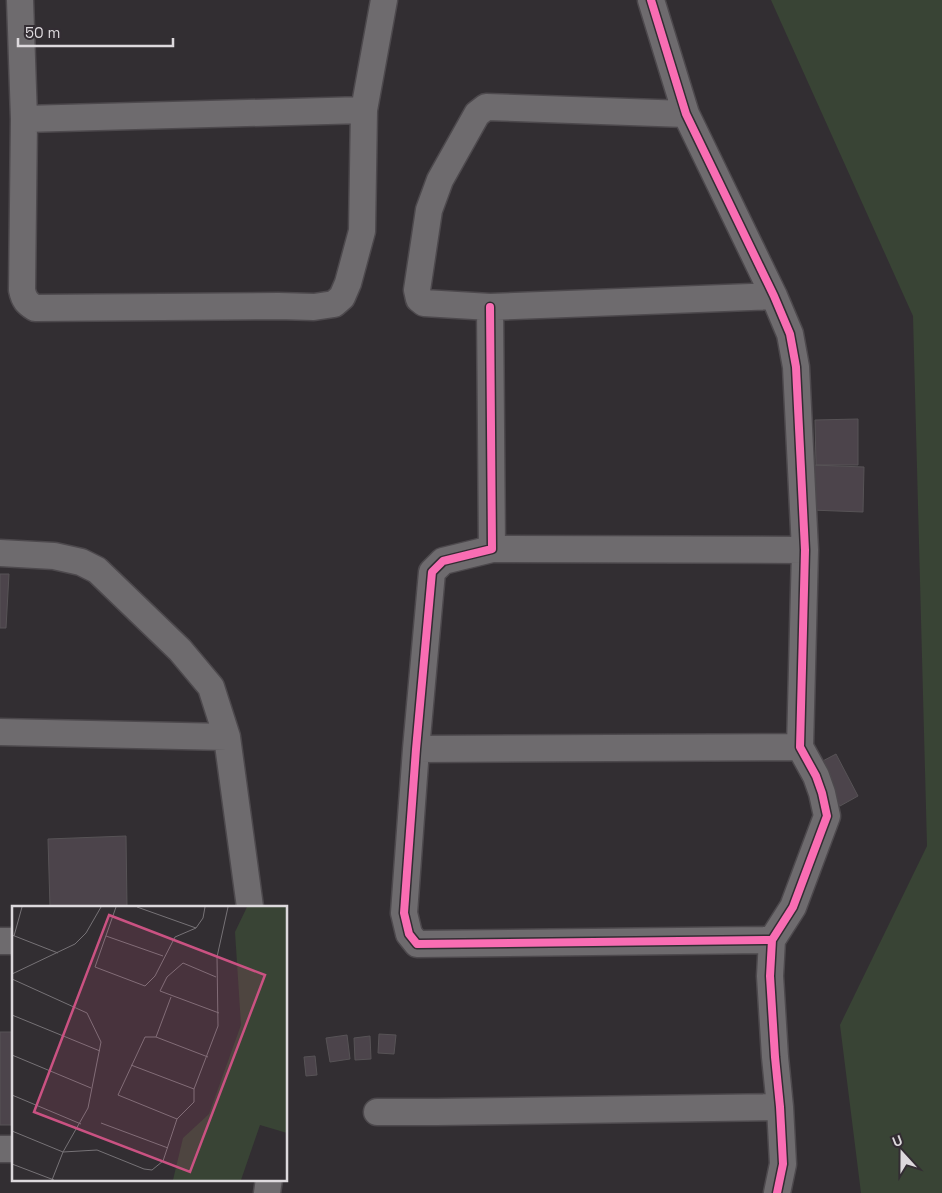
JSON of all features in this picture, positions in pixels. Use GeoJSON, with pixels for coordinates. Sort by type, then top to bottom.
{"type":"FeatureCollection","features":[{"type":"Feature","properties":{"kind":"street"},"geometry":{"type":"LineString","coordinates":[[20,0],[24,119],[22,290],[24,299],[35,308],[314,307],[334,304],[342,297],[348,283],[362,231],[364,110],[384,0]]}},
{"type":"Feature","properties":{"kind":"street"},"geometry":{"type":"LineString","coordinates":[[651,0],[686,114],[774,296],[790,334],[796,367],[805,550],[800,747],[816,776],[827,816],[793,907],[772,940],[770,976],[783,1164],[777,1193]]}},
{"type":"Feature","properties":{"kind":"street"},"geometry":{"type":"LineString","coordinates":[[686,114],[486,107],[477,114],[440,180],[429,210],[417,290],[419,299],[424,303],[490,307],[774,296]]}},
{"type":"Feature","properties":{"kind":"street"},"geometry":{"type":"LineString","coordinates":[[24,119],[364,110]]}},
{"type":"Feature","properties":{"kind":"street"},"geometry":{"type":"LineString","coordinates":[[490,307],[492,549]]}},
{"type":"Feature","properties":{"kind":"street"},"geometry":{"type":"LineString","coordinates":[[772,940],[417,944],[409,934],[404,912],[416,749],[432,572],[443,561],[492,549],[805,550]]}},
{"type":"Feature","properties":{"kind":"street"},"geometry":{"type":"LineString","coordinates":[[0,553],[54,556],[81,562],[97,570],[180,650],[211,687],[227,737],[250,906]]}},
{"type":"Feature","properties":{"kind":"street"},"geometry":{"type":"LineString","coordinates":[[0,732],[227,737]]}},
{"type":"Feature","properties":{"kind":"street"},"geometry":{"type":"LineString","coordinates":[[416,749],[800,747]]}},
{"type":"Feature","properties":{"kind":"street"},"geometry":{"type":"LineString","coordinates":[[377,1112],[780,1107]]}},
{"type":"Feature","properties":{"kind":"street"},"geometry":{"type":"LineString","coordinates":[[267,1193],[268,1180]]}},
{"type":"Feature","properties":{"kind":"green space"},"geometry":{"type":"Polygon","coordinates":[[[771,0],[942,0],[942,1193],[861,1193],[840,1025],[927,846],[913,316],[771,0]]]}},
{"type":"Feature","properties":{"kind":"building"},"geometry":{"type":"Polygon","coordinates":[[[858,419],[858,465],[816,465],[815,420],[858,419]]]}},
{"type":"Feature","properties":{"kind":"building"},"geometry":{"type":"Polygon","coordinates":[[[812,465],[864,467],[863,512],[811,510],[812,465]]]}},
{"type":"Feature","properties":{"kind":"building"},"geometry":{"type":"Polygon","coordinates":[[[0,574],[9,574],[6,628],[0,628],[0,574]]]}},
{"type":"Feature","properties":{"kind":"building"},"geometry":{"type":"Polygon","coordinates":[[[836,754],[858,796],[840,806],[817,764],[836,754]]]}},
{"type":"Feature","properties":{"kind":"building"},"geometry":{"type":"Polygon","coordinates":[[[126,836],[127,906],[50,906],[48,839],[126,836]]]}},
{"type":"Feature","properties":{"kind":"building"},"geometry":{"type":"Polygon","coordinates":[[[0,1032],[12,1032],[12,1125],[0,1125],[0,1032]]]}},
{"type":"Feature","properties":{"kind":"building"},"geometry":{"type":"Polygon","coordinates":[[[379,1034],[396,1035],[394,1054],[378,1053],[379,1034]]]}},
{"type":"Feature","properties":{"kind":"building"},"geometry":{"type":"Polygon","coordinates":[[[347,1035],[350,1059],[330,1062],[326,1038],[347,1035]]]}},
{"type":"Feature","properties":{"kind":"building"},"geometry":{"type":"Polygon","coordinates":[[[370,1036],[371,1059],[355,1060],[354,1038],[370,1036]]]}},
{"type":"Feature","properties":{"kind":"building"},"geometry":{"type":"Polygon","coordinates":[[[315,1056],[317,1075],[306,1076],[304,1057],[315,1056]]]}},
{"type":"Feature","properties":{"kind":"cycle path"},"geometry":{"type":"LineString","coordinates":[[651,0],[686,114],[774,296],[790,334],[796,367],[805,550],[800,747],[816,776],[827,816],[793,907],[772,940],[770,976],[783,1164],[777,1193]]}},
{"type":"Feature","properties":{"kind":"cycle path"},"geometry":{"type":"LineString","coordinates":[[490,307],[492,549],[443,561],[432,572],[404,913],[409,934],[417,944],[772,940]]}}]}
